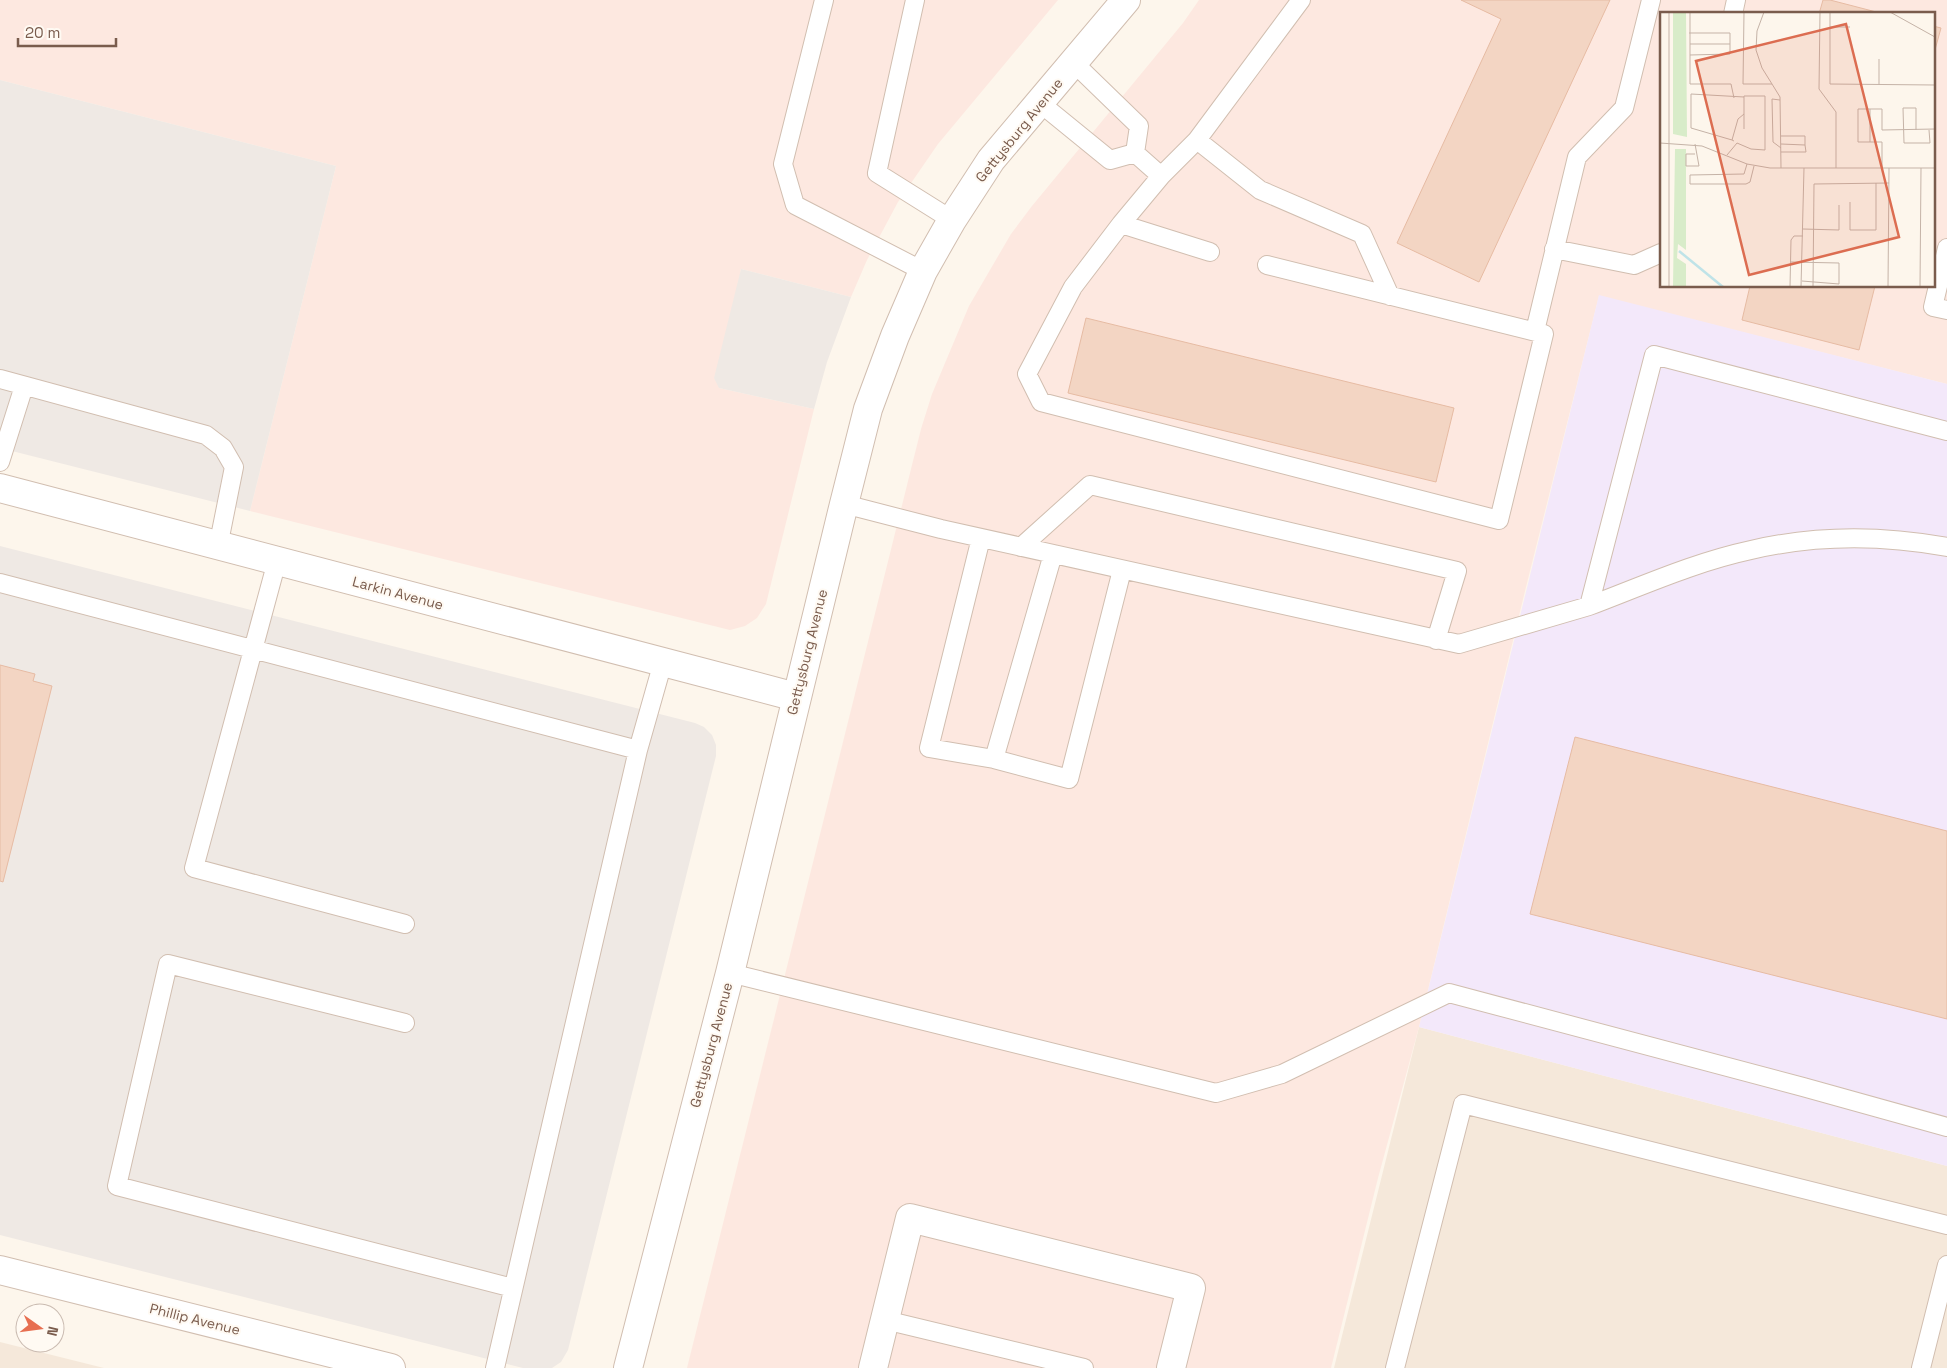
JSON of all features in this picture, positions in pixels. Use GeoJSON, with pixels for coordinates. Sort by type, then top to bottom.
{"type":"FeatureCollection","features":[{"type":"Feature","properties":{"kind":"street","name":"Gettysburg Avenue"},"geometry":{"type":"LineString","coordinates":[[631,1367],[868,410],[895,336],[923,271],[952,220],[991,160],[1126,0]]}},
{"type":"Feature","properties":{"kind":"street","name":"Larkin Avenue"},"geometry":{"type":"LineString","coordinates":[[0,488],[218,547],[796,697]]}},
{"type":"Feature","properties":{"kind":"street"},"geometry":{"type":"LineString","coordinates":[[872,1368],[910,1218],[1191,1288],[1171,1368]]}},
{"type":"Feature","properties":{"kind":"street","name":"Phillip Avenue"},"geometry":{"type":"LineString","coordinates":[[0,1270],[390,1368]]}},
{"type":"Feature","properties":{"kind":"lane"},"geometry":{"type":"LineString","coordinates":[[824,0],[783,164],[795,205],[923,271]]}},
{"type":"Feature","properties":{"kind":"lane"},"geometry":{"type":"LineString","coordinates":[[916,0],[877,173],[952,220]]}},
{"type":"Feature","properties":{"kind":"lane"},"geometry":{"type":"LineString","coordinates":[[1267,266],[1544,334],[1499,520],[1041,402],[1027,374],[1073,287],[1121,224],[1161,176],[1197,140],[1301,0]]}},
{"type":"Feature","properties":{"kind":"lane"},"geometry":{"type":"LineString","coordinates":[[1536,332],[1554,248],[1577,157],[1624,108],[1652,0]]}},
{"type":"Feature","properties":{"kind":"lane"},"geometry":{"type":"LineString","coordinates":[[1074,63],[1139,126],[1135,153]]}},
{"type":"Feature","properties":{"kind":"lane"},"geometry":{"type":"LineString","coordinates":[[1040,103],[1110,160],[1135,153]]}},
{"type":"Feature","properties":{"kind":"lane"},"geometry":{"type":"LineString","coordinates":[[1197,140],[1260,190],[1362,234],[1390,296]]}},
{"type":"Feature","properties":{"kind":"lane"},"geometry":{"type":"LineString","coordinates":[[1135,153],[1161,176]]}},
{"type":"Feature","properties":{"kind":"lane"},"geometry":{"type":"LineString","coordinates":[[1121,224],[1210,252]]}},
{"type":"Feature","properties":{"kind":"lane"},"geometry":{"type":"LineString","coordinates":[[1554,248],[1634,265],[1660,253]]}},
{"type":"Feature","properties":{"kind":"lane"},"geometry":{"type":"LineString","coordinates":[[1947,248],[1933,307],[1947,310]]}},
{"type":"Feature","properties":{"kind":"lane"},"geometry":{"type":"LineString","coordinates":[[1589,606],[1654,355],[1947,431]]}},
{"type":"Feature","properties":{"kind":"lane"},"geometry":{"type":"LineString","coordinates":[[0,379],[206,435],[223,448],[234,467],[218,547]]}},
{"type":"Feature","properties":{"kind":"lane"},"geometry":{"type":"LineString","coordinates":[[0,462],[24,386]]}},
{"type":"Feature","properties":{"kind":"lane"},"geometry":{"type":"LineString","coordinates":[[1021,547],[1090,485],[1457,570],[1436,640]]}},
{"type":"Feature","properties":{"kind":"lane"},"geometry":{"type":"LineString","coordinates":[[844,504],[981,538],[1459,644],[1589,606],[1688,568],[1750,550],[1799,541],[1836,538],[1912,540],[1947,547]]}},
{"type":"Feature","properties":{"kind":"lane"},"geometry":{"type":"LineString","coordinates":[[981,538],[929,748],[994,759],[1069,780],[1122,570]]}},
{"type":"Feature","properties":{"kind":"lane"},"geometry":{"type":"LineString","coordinates":[[994,759],[1053,554]]}},
{"type":"Feature","properties":{"kind":"lane"},"geometry":{"type":"LineString","coordinates":[[277,561],[194,868],[405,924]]}},
{"type":"Feature","properties":{"kind":"lane"},"geometry":{"type":"LineString","coordinates":[[0,583],[638,750]]}},
{"type":"Feature","properties":{"kind":"lane"},"geometry":{"type":"LineString","coordinates":[[495,1368],[638,750],[663,662]]}},
{"type":"Feature","properties":{"kind":"lane"},"geometry":{"type":"LineString","coordinates":[[405,1023],[168,964],[117,1186],[514,1288]]}},
{"type":"Feature","properties":{"kind":"lane"},"geometry":{"type":"LineString","coordinates":[[730,973],[1216,1093],[1282,1074],[1449,993],[1947,1127]]}},
{"type":"Feature","properties":{"kind":"lane"},"geometry":{"type":"LineString","coordinates":[[1396,1368],[1463,1104],[1947,1225]]}},
{"type":"Feature","properties":{"kind":"lane"},"geometry":{"type":"LineString","coordinates":[[1921,1368],[1947,1265]]}},
{"type":"Feature","properties":{"kind":"lane"},"geometry":{"type":"LineString","coordinates":[[885,1320],[1084,1368]]}},
{"type":"Feature","properties":{"kind":"shaded area"},"geometry":{"type":"Polygon","coordinates":[[[0,0],[1058,0],[938,144],[898,202],[867,260],[851,297],[741,269],[719,388],[814,409],[766,604],[757,618],[745,626],[730,630],[250,511],[336,166],[0,80],[0,0]]]}},
{"type":"Feature","properties":{"kind":"shaded area"},"geometry":{"type":"Polygon","coordinates":[[[1199,0],[1947,0],[1947,384],[1599,296],[1419,1027],[1378,1178],[1331,1368],[687,1368],[921,429],[932,394],[969,306],[1011,234],[1183,23],[1199,0]]]}},
{"type":"Feature","properties":{"kind":"shaded area"},"geometry":{"type":"Polygon","coordinates":[[[0,80],[336,166],[250,511],[0,448],[0,80]]]}},
{"type":"Feature","properties":{"kind":"shaded area"},"geometry":{"type":"Polygon","coordinates":[[[741,269],[851,297],[827,362],[814,409],[719,388],[714,378],[741,269]]]}},
{"type":"Feature","properties":{"kind":"shaded area"},"geometry":{"type":"Polygon","coordinates":[[[1599,295],[1947,384],[1947,1166],[1419,1027],[1599,295]]]}},
{"type":"Feature","properties":{"kind":"shaded area"},"geometry":{"type":"Polygon","coordinates":[[[0,546],[695,723],[704,727],[712,735],[716,745],[716,756],[568,1350],[561,1362],[552,1368],[523,1368],[0,1235],[0,546]]]}},
{"type":"Feature","properties":{"kind":"shaded area"},"geometry":{"type":"Polygon","coordinates":[[[1419,1027],[1947,1166],[1947,1368],[1334,1368],[1419,1027]]]}},
{"type":"Feature","properties":{"kind":"shaded area"},"geometry":{"type":"Polygon","coordinates":[[[0,1342],[15,1346],[15,1353],[44,1353],[104,1368],[0,1368],[0,1342]]]}},
{"type":"Feature","properties":{"kind":"building"},"geometry":{"type":"Polygon","coordinates":[[[1461,0],[1610,0],[1479,282],[1397,243],[1501,19],[1461,0]]]}},
{"type":"Feature","properties":{"kind":"building"},"geometry":{"type":"Polygon","coordinates":[[[1823,0],[1830,0],[1876,12],[1820,12],[1823,0]]]}},
{"type":"Feature","properties":{"kind":"building"},"geometry":{"type":"Polygon","coordinates":[[[1934,26],[1941,28],[1934,53],[1934,26]]]}},
{"type":"Feature","properties":{"kind":"building"},"geometry":{"type":"Polygon","coordinates":[[[1750,288],[1874,288],[1859,350],[1742,320],[1750,288]]]}},
{"type":"Feature","properties":{"kind":"building"},"geometry":{"type":"Polygon","coordinates":[[[1086,318],[1454,408],[1436,482],[1068,393],[1086,318]]]}},
{"type":"Feature","properties":{"kind":"building"},"geometry":{"type":"Polygon","coordinates":[[[0,665],[35,674],[33,681],[52,686],[3,882],[0,881],[0,665]]]}},
{"type":"Feature","properties":{"kind":"building"},"geometry":{"type":"Polygon","coordinates":[[[1575,737],[1947,831],[1947,1019],[1530,914],[1575,737]]]}}]}
